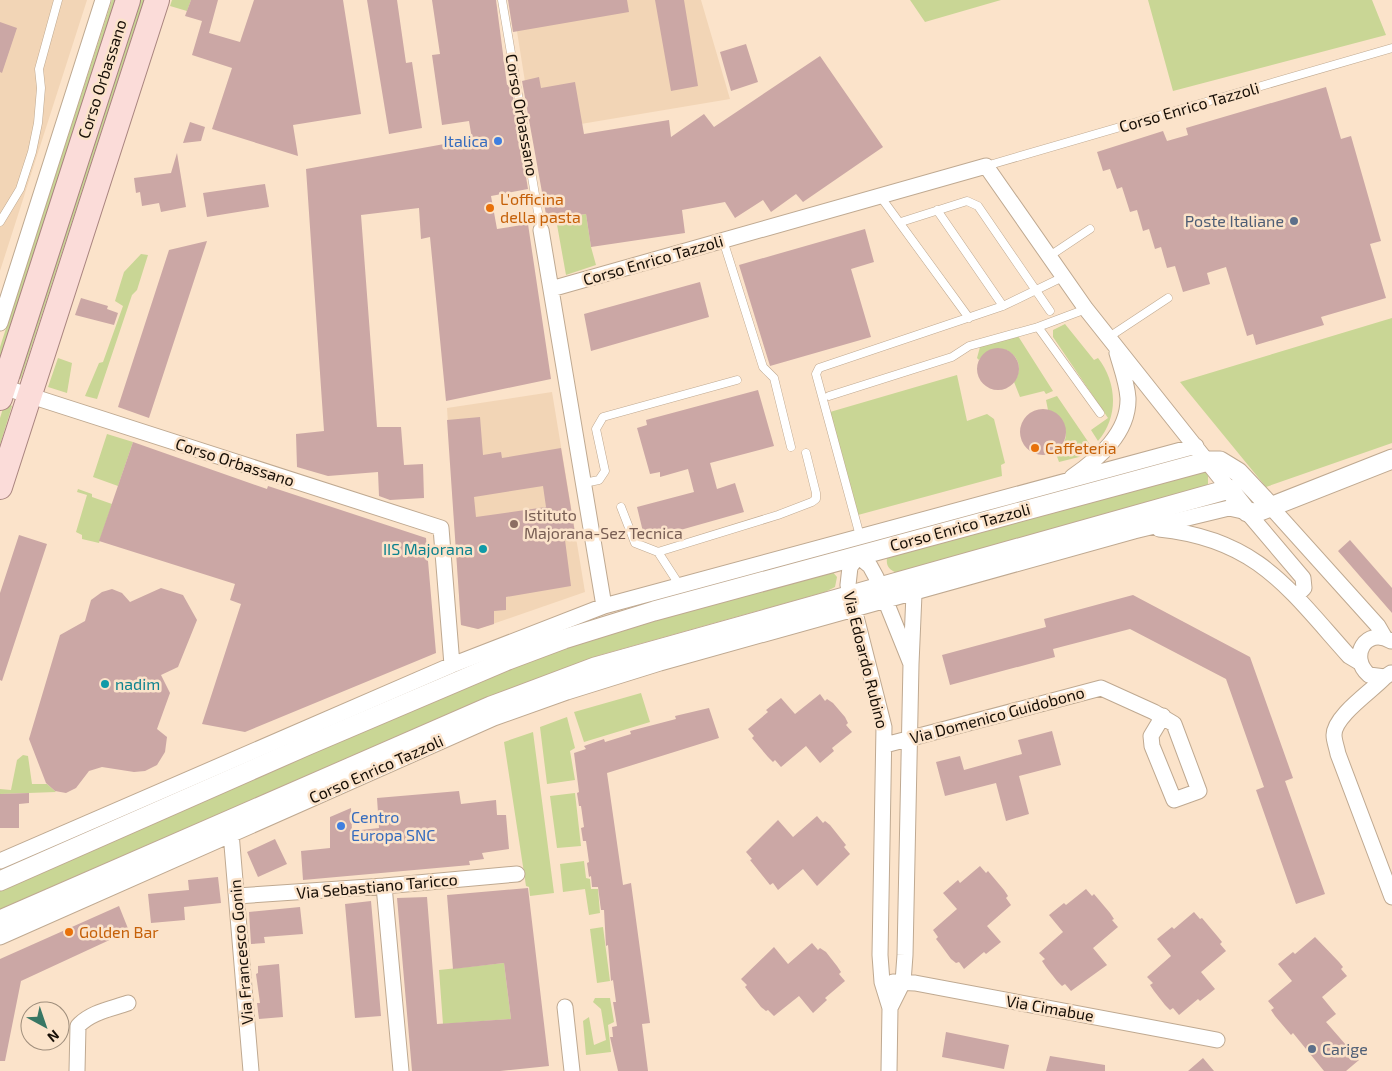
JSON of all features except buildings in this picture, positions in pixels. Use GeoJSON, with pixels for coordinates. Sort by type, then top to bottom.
{"type":"FeatureCollection","features":[{"type":"Feature","properties":{"kind":"main road","name":"Corso Orbassano"},"geometry":{"type":"LineString","coordinates":[[2,392],[128,0]]}},
{"type":"Feature","properties":{"kind":"main road","name":"Corso Orbassano"},"geometry":{"type":"LineString","coordinates":[[0,487],[157,0]]}},
{"type":"Feature","properties":{"kind":"street","name":"Corso Orbassano"},"geometry":{"type":"LineString","coordinates":[[0,323],[103,0]]}},
{"type":"Feature","properties":{"kind":"street","name":"Corso Enrico Tazzoli"},"geometry":{"type":"LineString","coordinates":[[551,289],[986,166],[1086,309],[1247,512],[1303,578],[1304,588],[1296,596]]}},
{"type":"Feature","properties":{"kind":"street"},"geometry":{"type":"LineString","coordinates":[[541,230],[604,606]]}},
{"type":"Feature","properties":{"kind":"street","name":"Corso Enrico Tazzoli"},"geometry":{"type":"LineString","coordinates":[[1063,484],[1088,466],[1102,452],[1117,434],[1125,418],[1128,398],[1112,341]]}},
{"type":"Feature","properties":{"kind":"street","name":"Corso Orbassano"},"geometry":{"type":"LineString","coordinates":[[2,392],[29,395],[441,528],[452,665]]}},
{"type":"Feature","properties":{"kind":"street","name":"Corso Enrico Tazzoli"},"geometry":{"type":"LineString","coordinates":[[0,861],[452,665],[604,606],[860,536],[1063,484],[1196,446]]}},
{"type":"Feature","properties":{"kind":"street","name":"Corso Enrico Tazzoli"},"geometry":{"type":"LineString","coordinates":[[883,594],[914,594],[1146,528],[1229,508],[1255,513],[1392,459]]}},
{"type":"Feature","properties":{"kind":"street"},"geometry":{"type":"LineString","coordinates":[[1208,461],[1220,461],[1230,466],[1270,506],[1389,640]]}},
{"type":"Feature","properties":{"kind":"street","name":"Corso Enrico Tazzoli"},"geometry":{"type":"LineString","coordinates":[[0,881],[508,660],[604,626],[1208,461]]}},
{"type":"Feature","properties":{"kind":"street","name":"Corso Enrico Tazzoli"},"geometry":{"type":"LineString","coordinates":[[0,937],[494,718],[586,686],[764,635],[852,603],[1229,489]]}},
{"type":"Feature","properties":{"kind":"street","name":"Corso Enrico Tazzoli"},"geometry":{"type":"LineString","coordinates":[[1146,528],[1200,535],[1240,551],[1270,571],[1296,596],[1349,656],[1360,662],[1363,670],[1369,675]]}},
{"type":"Feature","properties":{"kind":"street","name":"Via Edoardo Rubino"},"geometry":{"type":"LineString","coordinates":[[889,1071],[890,1008],[882,982],[880,955],[884,727],[852,603],[848,577],[850,567],[858,556],[870,566],[911,664]]}},
{"type":"Feature","properties":{"kind":"street"},"geometry":{"type":"LineString","coordinates":[[680,586],[713,596]]}},
{"type":"Feature","properties":{"kind":"street","name":"Via Edoardo Rubino"},"geometry":{"type":"LineString","coordinates":[[890,1008],[903,982],[914,594]]}},
{"type":"Feature","properties":{"kind":"street","name":"Corso Enrico Tazzoli"},"geometry":{"type":"LineString","coordinates":[[0,920],[499,702],[611,662],[734,626],[852,603]]}},
{"type":"Feature","properties":{"kind":"street"},"geometry":{"type":"LineString","coordinates":[[734,626],[764,635]]}},
{"type":"Feature","properties":{"kind":"street","name":"Corso Enrico Tazzoli"},"geometry":{"type":"LineString","coordinates":[[508,660],[542,630]]}},
{"type":"Feature","properties":{"kind":"street"},"geometry":{"type":"LineString","coordinates":[[1360,662],[1359,652],[1364,643],[1378,636],[1389,640]]}},
{"type":"Feature","properties":{"kind":"street"},"geometry":{"type":"LineString","coordinates":[[1362,699],[1367,690],[1369,675],[1388,674]]}},
{"type":"Feature","properties":{"kind":"street"},"geometry":{"type":"LineString","coordinates":[[1388,674],[1340,720],[1335,728],[1335,742],[1392,897]]}},
{"type":"Feature","properties":{"kind":"street","name":"Via Domenico Guidobono"},"geometry":{"type":"LineString","coordinates":[[885,745],[1101,688],[1116,693],[1163,716],[1170,720],[1176,729],[1198,791],[1174,800],[1152,746],[1152,736],[1163,716]]}},
{"type":"Feature","properties":{"kind":"street","name":"Corso Enrico Tazzoli"},"geometry":{"type":"LineString","coordinates":[[168,787],[212,788]]}},
{"type":"Feature","properties":{"kind":"street","name":"Via Francesco Gonin"},"geometry":{"type":"LineString","coordinates":[[232,833],[251,1071]]}},
{"type":"Feature","properties":{"kind":"street","name":"Via Sebastiano Taricco"},"geometry":{"type":"LineString","coordinates":[[237,896],[384,886],[517,874]]}},
{"type":"Feature","properties":{"kind":"street"},"geometry":{"type":"LineString","coordinates":[[384,886],[401,1071]]}},
{"type":"Feature","properties":{"kind":"street","name":"Via Cimabue"},"geometry":{"type":"LineString","coordinates":[[882,982],[903,982],[1217,1040]]}},
{"type":"Feature","properties":{"kind":"street"},"geometry":{"type":"LineString","coordinates":[[77,1071],[78,1026],[84,1020],[100,1012],[128,1003]]}},
{"type":"Feature","properties":{"kind":"street"},"geometry":{"type":"LineString","coordinates":[[565,1006],[572,1071]]}},
{"type":"Feature","properties":{"kind":"lane"},"geometry":{"type":"LineString","coordinates":[[0,222],[20,189],[32,152],[38,123],[41,88],[39,69],[58,0]]}},
{"type":"Feature","properties":{"kind":"lane","name":"Corso Orbassano"},"geometry":{"type":"LineString","coordinates":[[502,0],[541,230]]}},
{"type":"Feature","properties":{"kind":"lane","name":"Corso Enrico Tazzoli"},"geometry":{"type":"LineString","coordinates":[[986,166],[1392,48]]}},
{"type":"Feature","properties":{"kind":"lane"},"geometry":{"type":"LineString","coordinates":[[880,196],[902,222],[969,318]]}},
{"type":"Feature","properties":{"kind":"lane"},"geometry":{"type":"LineString","coordinates":[[902,222],[967,201],[978,206],[1050,310]]}},
{"type":"Feature","properties":{"kind":"lane"},"geometry":{"type":"LineString","coordinates":[[938,210],[1003,306]]}},
{"type":"Feature","properties":{"kind":"lane"},"geometry":{"type":"LineString","coordinates":[[1048,257],[1090,229]]}},
{"type":"Feature","properties":{"kind":"lane"},"geometry":{"type":"LineString","coordinates":[[723,240],[763,367],[774,378],[791,447]]}},
{"type":"Feature","properties":{"kind":"lane"},"geometry":{"type":"LineString","coordinates":[[860,536],[816,374],[819,368],[1003,306],[1063,277]]}},
{"type":"Feature","properties":{"kind":"lane"},"geometry":{"type":"LineString","coordinates":[[1112,341],[1168,298]]}},
{"type":"Feature","properties":{"kind":"lane"},"geometry":{"type":"LineString","coordinates":[[829,396],[952,357],[970,346],[1038,327],[1086,309]]}},
{"type":"Feature","properties":{"kind":"lane"},"geometry":{"type":"LineString","coordinates":[[1038,327],[1100,413]]}},
{"type":"Feature","properties":{"kind":"lane"},"geometry":{"type":"LineString","coordinates":[[584,483],[599,480],[605,472],[596,428],[603,418],[737,380]]}},
{"type":"Feature","properties":{"kind":"lane"},"geometry":{"type":"LineString","coordinates":[[658,552],[778,515],[812,502],[816,499],[816,493],[806,453]]}},
{"type":"Feature","properties":{"kind":"lane"},"geometry":{"type":"LineString","coordinates":[[621,507],[635,543],[658,552],[680,586]]}},
{"type":"Feature","properties":{"kind":"shaded area"},"geometry":{"type":"Polygon","coordinates":[[[0,0],[87,0],[0,271],[0,0]]]}},
{"type":"Feature","properties":{"kind":"shaded area"},"geometry":{"type":"Polygon","coordinates":[[[512,0],[701,0],[730,99],[533,132],[512,0]]]}},
{"type":"Feature","properties":{"kind":"shaded area","name":"Istituto Majorana-Sez Tecnica"},"geometry":{"type":"Polygon","coordinates":[[[552,392],[585,592],[478,629],[461,625],[447,408],[552,392]]]}},
{"type":"Feature","properties":{"kind":"green space"},"geometry":{"type":"Polygon","coordinates":[[[112,0],[117,0],[0,363],[0,347],[112,0]]]}},
{"type":"Feature","properties":{"kind":"green space"},"geometry":{"type":"Polygon","coordinates":[[[137,0],[144,0],[21,379],[16,377],[137,0]]]}},
{"type":"Feature","properties":{"kind":"green space"},"geometry":{"type":"Polygon","coordinates":[[[172,0],[191,0],[187,11],[170,6],[172,0]]]}},
{"type":"Feature","properties":{"kind":"green space"},"geometry":{"type":"Polygon","coordinates":[[[910,0],[1001,0],[925,22],[910,0]]]}},
{"type":"Feature","properties":{"kind":"green space"},"geometry":{"type":"Polygon","coordinates":[[[1148,0],[1372,0],[1386,35],[1173,91],[1148,0]]]}},
{"type":"Feature","properties":{"kind":"green space"},"geometry":{"type":"Polygon","coordinates":[[[586,214],[596,265],[566,275],[556,219],[586,214]]]}},
{"type":"Feature","properties":{"kind":"green space"},"geometry":{"type":"Polygon","coordinates":[[[141,254],[148,255],[137,290],[132,295],[97,399],[85,396],[99,363],[103,362],[123,306],[115,301],[124,272],[141,254]]]}},
{"type":"Feature","properties":{"kind":"green space"},"geometry":{"type":"Polygon","coordinates":[[[1392,318],[1392,443],[1266,487],[1180,382],[1392,318]]]}},
{"type":"Feature","properties":{"kind":"green space"},"geometry":{"type":"Polygon","coordinates":[[[1065,324],[1094,360],[1098,358],[1104,367],[1112,388],[1113,400],[1110,421],[1098,441],[1091,430],[1108,418],[1053,337],[1053,330],[1065,324]]]}},
{"type":"Feature","properties":{"kind":"green space"},"geometry":{"type":"Polygon","coordinates":[[[1018,336],[1053,391],[1046,394],[1044,391],[1020,397],[1014,382],[1019,365],[1016,358],[1010,352],[1003,349],[995,349],[987,352],[979,360],[977,358],[980,347],[1018,336]]]}},
{"type":"Feature","properties":{"kind":"green space"},"geometry":{"type":"Polygon","coordinates":[[[58,358],[72,363],[67,393],[48,387],[58,358]]]}},
{"type":"Feature","properties":{"kind":"green space"},"geometry":{"type":"Polygon","coordinates":[[[957,375],[967,421],[987,414],[994,419],[1005,463],[1001,465],[1002,476],[858,515],[830,412],[957,375]]]}},
{"type":"Feature","properties":{"kind":"green space"},"geometry":{"type":"Polygon","coordinates":[[[1057,396],[1091,446],[1079,457],[1059,462],[1055,451],[1065,441],[1065,429],[1059,418],[1048,410],[1046,400],[1057,396]]]}},
{"type":"Feature","properties":{"kind":"green space"},"geometry":{"type":"Polygon","coordinates":[[[5,402],[12,406],[0,445],[0,418],[5,402]]]}},
{"type":"Feature","properties":{"kind":"green space"},"geometry":{"type":"Polygon","coordinates":[[[107,434],[133,442],[118,486],[93,477],[107,434]]]}},
{"type":"Feature","properties":{"kind":"green space"},"geometry":{"type":"Polygon","coordinates":[[[1204,470],[1208,476],[1208,484],[1202,489],[897,573],[887,565],[887,556],[1204,470]]]}},
{"type":"Feature","properties":{"kind":"green space"},"geometry":{"type":"Polygon","coordinates":[[[78,489],[92,494],[92,497],[112,504],[99,543],[82,539],[82,535],[76,532],[87,495],[77,492],[78,489]]]}},
{"type":"Feature","properties":{"kind":"green space"},"geometry":{"type":"Polygon","coordinates":[[[831,570],[837,577],[835,587],[825,592],[600,655],[488,698],[0,911],[0,888],[545,652],[831,570]]]}},
{"type":"Feature","properties":{"kind":"green space"},"geometry":{"type":"Polygon","coordinates":[[[641,693],[650,722],[584,742],[574,712],[641,693]]]}},
{"type":"Feature","properties":{"kind":"green space"},"geometry":{"type":"Polygon","coordinates":[[[567,717],[575,748],[570,751],[575,780],[547,784],[540,727],[567,717]]]}},
{"type":"Feature","properties":{"kind":"green space"},"geometry":{"type":"Polygon","coordinates":[[[533,732],[554,893],[530,896],[529,887],[526,886],[504,742],[533,732]]]}},
{"type":"Feature","properties":{"kind":"green space"},"geometry":{"type":"Polygon","coordinates":[[[23,755],[28,756],[32,784],[47,784],[56,792],[0,794],[0,789],[11,790],[17,760],[23,755]]]}},
{"type":"Feature","properties":{"kind":"green space"},"geometry":{"type":"Polygon","coordinates":[[[575,793],[581,846],[557,848],[550,796],[575,793]]]}},
{"type":"Feature","properties":{"kind":"green space"},"geometry":{"type":"Polygon","coordinates":[[[584,861],[586,878],[590,879],[591,889],[598,889],[600,913],[589,915],[585,889],[563,892],[560,864],[584,861]]]}},
{"type":"Feature","properties":{"kind":"green space"},"geometry":{"type":"Polygon","coordinates":[[[603,927],[610,981],[597,983],[590,929],[603,927]]]}},
{"type":"Feature","properties":{"kind":"green space"},"geometry":{"type":"Polygon","coordinates":[[[504,963],[511,1019],[443,1024],[439,970],[504,963]]]}},
{"type":"Feature","properties":{"kind":"green space"},"geometry":{"type":"Polygon","coordinates":[[[595,998],[610,998],[614,1022],[608,1025],[611,1052],[586,1055],[583,1021],[589,1017],[594,1045],[606,1040],[601,1009],[593,1002],[595,998]]]}},
{"type":"Feature","properties":{"kind":"place","name":"Italica"},"geometry":{"type":"Point","coordinates":[498,141]}},
{"type":"Feature","properties":{"kind":"place","name":"L'officina della pasta"},"geometry":{"type":"Point","coordinates":[490,208]}},
{"type":"Feature","properties":{"kind":"place","name":"Poste Italiane"},"geometry":{"type":"Point","coordinates":[1294,221]}},
{"type":"Feature","properties":{"kind":"place","name":"Caffeteria"},"geometry":{"type":"Point","coordinates":[1035,448]}},
{"type":"Feature","properties":{"kind":"place","name":"Istituto Majorana-Sez Tecnica"},"geometry":{"type":"Point","coordinates":[514,524]}},
{"type":"Feature","properties":{"kind":"place","name":"IIS Majorana"},"geometry":{"type":"Point","coordinates":[483,549]}},
{"type":"Feature","properties":{"kind":"place","name":"nadim"},"geometry":{"type":"Point","coordinates":[105,684]}},
{"type":"Feature","properties":{"kind":"place","name":"Centro Europa SNC"},"geometry":{"type":"Point","coordinates":[341,826]}},
{"type":"Feature","properties":{"kind":"place","name":"Golden Bar"},"geometry":{"type":"Point","coordinates":[69,932]}},
{"type":"Feature","properties":{"kind":"place","name":"Carige"},"geometry":{"type":"Point","coordinates":[1312,1049]}}]}
